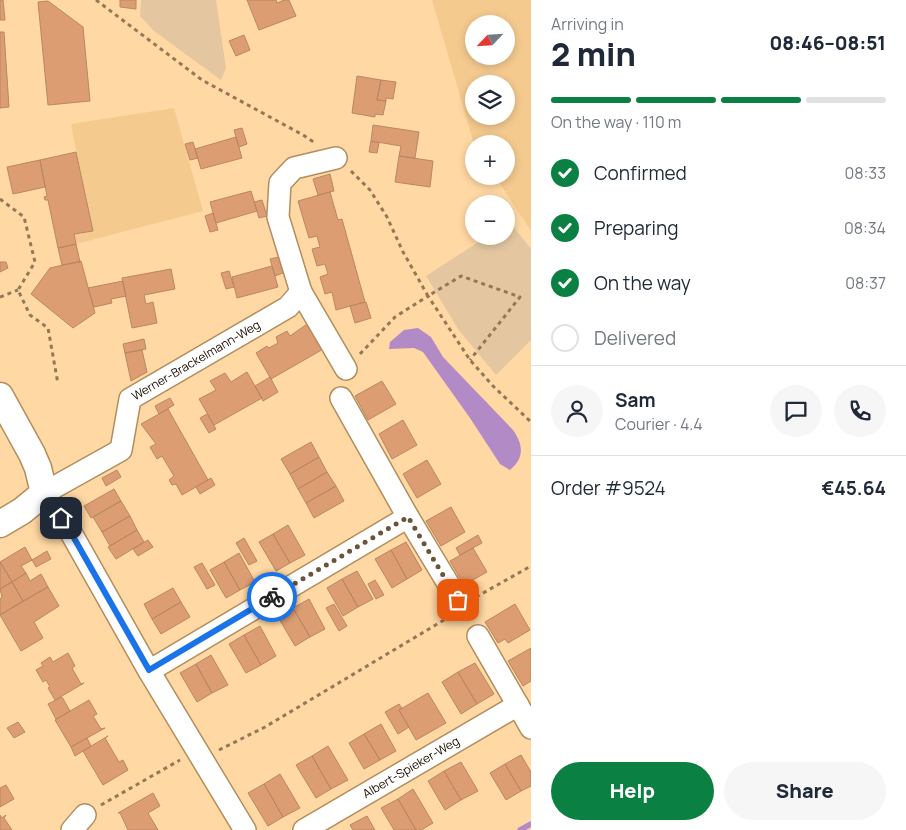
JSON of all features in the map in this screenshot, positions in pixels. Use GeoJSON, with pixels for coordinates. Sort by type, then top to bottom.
{"type":"FeatureCollection","features":[{"type":"Feature","properties":{"kind":"street"},"geometry":{"type":"LineString","coordinates":[[336,158],[294,168],[280,183],[278,217],[301,292],[346,369]]}},
{"type":"Feature","properties":{"kind":"street","name":"Werner-Brackelmann-Weg"},"geometry":{"type":"LineString","coordinates":[[44,493],[121,450],[130,399],[288,307],[301,292]]}},
{"type":"Feature","properties":{"kind":"street"},"geometry":{"type":"LineString","coordinates":[[0,396],[32,454],[38,468],[44,493],[70,531],[201,759],[245,830]]}},
{"type":"Feature","properties":{"kind":"street"},"geometry":{"type":"LineString","coordinates":[[340,398],[460,606]]}},
{"type":"Feature","properties":{"kind":"street"},"geometry":{"type":"LineString","coordinates":[[0,524],[22,511],[44,493]]}},
{"type":"Feature","properties":{"kind":"street"},"geometry":{"type":"LineString","coordinates":[[149,670],[408,517]]}},
{"type":"Feature","properties":{"kind":"street"},"geometry":{"type":"LineString","coordinates":[[478,636],[531,728]]}},
{"type":"Feature","properties":{"kind":"street","name":"Albert-Spieker-Weg"},"geometry":{"type":"LineString","coordinates":[[304,830],[518,705]]}},
{"type":"Feature","properties":{"kind":"path"},"geometry":{"type":"LineString","coordinates":[[96,0],[202,80],[240,102],[304,134],[336,158],[370,190],[387,216],[403,252],[428,296],[470,360],[531,422]]}},
{"type":"Feature","properties":{"kind":"path"},"geometry":{"type":"LineString","coordinates":[[0,199],[24,217],[35,262],[18,290],[0,297]]}},
{"type":"Feature","properties":{"kind":"path"},"geometry":{"type":"LineString","coordinates":[[346,369],[395,317],[462,276],[520,297],[470,360]]}},
{"type":"Feature","properties":{"kind":"path"},"geometry":{"type":"LineString","coordinates":[[18,290],[30,316],[48,328],[58,384]]}},
{"type":"Feature","properties":{"kind":"path"},"geometry":{"type":"LineString","coordinates":[[79,822],[184,758],[201,759],[265,727],[460,606],[531,566]]}},
{"type":"Feature","properties":{"kind":"shaded area"},"geometry":{"type":"Polygon","coordinates":[[[141,0],[216,0],[226,68],[221,80],[154,31],[140,16],[141,0]]]}},
{"type":"Feature","properties":{"kind":"shaded area"},"geometry":{"type":"Polygon","coordinates":[[[432,0],[531,0],[531,231],[515,207],[515,195],[507,195],[501,185],[515,185],[515,135],[471,135],[468,125],[515,125],[515,75],[465,75],[465,113],[432,0]]]}},
{"type":"Feature","properties":{"kind":"shaded area"},"geometry":{"type":"Polygon","coordinates":[[[174,108],[203,211],[76,244],[74,234],[92,231],[71,124],[174,108]]]}},
{"type":"Feature","properties":{"kind":"shaded area"},"geometry":{"type":"Polygon","coordinates":[[[515,228],[531,249],[531,340],[496,375],[458,329],[426,276],[474,245],[515,245],[515,228]]]}},
{"type":"Feature","properties":{"kind":"shaded area"},"geometry":{"type":"Polygon","coordinates":[[[418,328],[431,337],[443,357],[513,430],[519,440],[521,451],[518,461],[510,470],[500,464],[423,352],[414,348],[389,349],[390,342],[404,330],[418,328]]]}},
{"type":"Feature","properties":{"kind":"building"},"geometry":{"type":"Polygon","coordinates":[[[0,0],[3,0],[5,20],[0,20],[0,0]]]}},
{"type":"Feature","properties":{"kind":"building"},"geometry":{"type":"Polygon","coordinates":[[[120,0],[136,0],[136,9],[120,7],[120,0]]]}},
{"type":"Feature","properties":{"kind":"building"},"geometry":{"type":"Polygon","coordinates":[[[247,0],[276,0],[277,3],[289,0],[296,16],[259,30],[247,0]]]}},
{"type":"Feature","properties":{"kind":"building"},"geometry":{"type":"Polygon","coordinates":[[[48,1],[83,27],[90,101],[48,105],[38,2],[48,1]]]}},
{"type":"Feature","properties":{"kind":"building"},"geometry":{"type":"Polygon","coordinates":[[[0,32],[4,32],[9,107],[0,108],[0,32]]]}},
{"type":"Feature","properties":{"kind":"building"},"geometry":{"type":"Polygon","coordinates":[[[244,35],[250,50],[236,56],[229,41],[244,35]]]}},
{"type":"Feature","properties":{"kind":"building"},"geometry":{"type":"Polygon","coordinates":[[[357,76],[381,80],[377,100],[386,101],[383,115],[375,114],[375,117],[352,113],[357,76]]]}},
{"type":"Feature","properties":{"kind":"building"},"geometry":{"type":"Polygon","coordinates":[[[381,80],[396,82],[393,99],[386,98],[386,101],[377,100],[381,80]]]}},
{"type":"Feature","properties":{"kind":"building"},"geometry":{"type":"Polygon","coordinates":[[[373,125],[419,132],[415,158],[399,156],[401,146],[371,141],[373,125]]]}},
{"type":"Feature","properties":{"kind":"building"},"geometry":{"type":"Polygon","coordinates":[[[242,128],[247,144],[239,147],[234,130],[242,128]]]}},
{"type":"Feature","properties":{"kind":"building"},"geometry":{"type":"Polygon","coordinates":[[[236,137],[242,158],[201,169],[195,149],[236,137]]]}},
{"type":"Feature","properties":{"kind":"building"},"geometry":{"type":"Polygon","coordinates":[[[371,141],[379,143],[377,153],[369,152],[371,141]]]}},
{"type":"Feature","properties":{"kind":"building"},"geometry":{"type":"Polygon","coordinates":[[[193,142],[198,158],[190,160],[185,144],[193,142]]]}},
{"type":"Feature","properties":{"kind":"building"},"geometry":{"type":"Polygon","coordinates":[[[76,152],[93,231],[74,234],[76,244],[58,248],[48,200],[45,200],[44,197],[47,196],[40,160],[76,152]]]}},
{"type":"Feature","properties":{"kind":"building"},"geometry":{"type":"Polygon","coordinates":[[[399,156],[433,161],[430,187],[395,182],[399,156]]]}},
{"type":"Feature","properties":{"kind":"building"},"geometry":{"type":"Polygon","coordinates":[[[40,160],[45,187],[13,194],[7,167],[40,160]]]}},
{"type":"Feature","properties":{"kind":"building"},"geometry":{"type":"Polygon","coordinates":[[[330,174],[334,191],[318,195],[313,179],[330,174]]]}},
{"type":"Feature","properties":{"kind":"building"},"geometry":{"type":"Polygon","coordinates":[[[251,191],[257,211],[216,223],[210,202],[251,191]]]}},
{"type":"Feature","properties":{"kind":"building"},"geometry":{"type":"Polygon","coordinates":[[[330,192],[338,220],[342,219],[365,302],[336,310],[332,292],[325,294],[320,277],[328,274],[325,264],[317,266],[312,249],[320,247],[317,236],[309,238],[298,201],[330,192]]]}},
{"type":"Feature","properties":{"kind":"building"},"geometry":{"type":"Polygon","coordinates":[[[262,200],[267,216],[259,218],[254,202],[262,200]]]}},
{"type":"Feature","properties":{"kind":"building"},"geometry":{"type":"Polygon","coordinates":[[[213,213],[218,230],[210,232],[205,216],[213,213]]]}},
{"type":"Feature","properties":{"kind":"building"},"geometry":{"type":"Polygon","coordinates":[[[76,244],[80,262],[62,265],[58,248],[76,244]]]}},
{"type":"Feature","properties":{"kind":"building"},"geometry":{"type":"Polygon","coordinates":[[[279,257],[283,273],[275,276],[270,259],[279,257]]]}},
{"type":"Feature","properties":{"kind":"building"},"geometry":{"type":"Polygon","coordinates":[[[81,261],[95,313],[73,328],[31,294],[50,268],[81,261]]]}},
{"type":"Feature","properties":{"kind":"building"},"geometry":{"type":"Polygon","coordinates":[[[0,262],[6,262],[8,268],[0,272],[0,262]]]}},
{"type":"Feature","properties":{"kind":"building"},"geometry":{"type":"Polygon","coordinates":[[[272,266],[278,287],[237,298],[232,277],[272,266]]]}},
{"type":"Feature","properties":{"kind":"building"},"geometry":{"type":"Polygon","coordinates":[[[171,269],[175,289],[144,295],[146,304],[153,302],[157,323],[132,328],[122,278],[171,269]]]}},
{"type":"Feature","properties":{"kind":"building"},"geometry":{"type":"Polygon","coordinates":[[[229,271],[234,287],[226,289],[221,273],[229,271]]]}},
{"type":"Feature","properties":{"kind":"building"},"geometry":{"type":"Polygon","coordinates":[[[123,281],[126,296],[111,299],[112,303],[94,307],[88,288],[123,281]]]}},
{"type":"Feature","properties":{"kind":"building"},"geometry":{"type":"Polygon","coordinates":[[[366,302],[371,318],[355,323],[350,306],[366,302]]]}},
{"type":"Feature","properties":{"kind":"building"},"geometry":{"type":"Polygon","coordinates":[[[310,322],[325,348],[271,379],[256,353],[267,346],[269,348],[278,343],[276,337],[287,331],[290,336],[310,322]]]}},
{"type":"Feature","properties":{"kind":"building"},"geometry":{"type":"Polygon","coordinates":[[[144,339],[146,349],[125,353],[123,344],[144,339]]]}},
{"type":"Feature","properties":{"kind":"building"},"geometry":{"type":"Polygon","coordinates":[[[142,350],[147,372],[131,381],[125,353],[142,350]]]}},
{"type":"Feature","properties":{"kind":"building"},"geometry":{"type":"Polygon","coordinates":[[[247,372],[262,398],[214,425],[199,399],[216,390],[210,381],[225,373],[231,382],[247,372]]]}},
{"type":"Feature","properties":{"kind":"building"},"geometry":{"type":"Polygon","coordinates":[[[270,377],[278,392],[263,401],[255,386],[270,377]]]}},
{"type":"Feature","properties":{"kind":"building"},"geometry":{"type":"Polygon","coordinates":[[[382,381],[396,404],[368,420],[355,396],[382,381]]]}},
{"type":"Feature","properties":{"kind":"building"},"geometry":{"type":"Polygon","coordinates":[[[170,398],[174,405],[159,414],[155,406],[170,398]]]}},
{"type":"Feature","properties":{"kind":"building"},"geometry":{"type":"Polygon","coordinates":[[[168,409],[208,480],[182,495],[176,484],[172,485],[169,480],[174,476],[162,456],[157,459],[150,447],[156,444],[141,424],[168,409]]]}},
{"type":"Feature","properties":{"kind":"building"},"geometry":{"type":"Polygon","coordinates":[[[207,414],[216,429],[209,433],[200,418],[207,414]]]}},
{"type":"Feature","properties":{"kind":"building"},"geometry":{"type":"Polygon","coordinates":[[[403,420],[417,445],[392,459],[379,434],[403,420]]]}},
{"type":"Feature","properties":{"kind":"building"},"geometry":{"type":"Polygon","coordinates":[[[311,442],[319,457],[290,474],[281,459],[311,442]]]}},
{"type":"Feature","properties":{"kind":"building"},"geometry":{"type":"Polygon","coordinates":[[[319,457],[327,472],[298,489],[290,474],[319,457]]]}},
{"type":"Feature","properties":{"kind":"building"},"geometry":{"type":"Polygon","coordinates":[[[427,460],[441,484],[417,498],[403,474],[427,460]]]}},
{"type":"Feature","properties":{"kind":"building"},"geometry":{"type":"Polygon","coordinates":[[[117,470],[121,477],[106,486],[102,478],[117,470]]]}},
{"type":"Feature","properties":{"kind":"building"},"geometry":{"type":"Polygon","coordinates":[[[327,472],[336,486],[306,503],[298,489],[327,472]]]}},
{"type":"Feature","properties":{"kind":"building"},"geometry":{"type":"Polygon","coordinates":[[[211,478],[215,485],[200,494],[196,487],[211,478]]]}},
{"type":"Feature","properties":{"kind":"building"},"geometry":{"type":"Polygon","coordinates":[[[336,486],[344,501],[314,518],[306,503],[336,486]]]}},
{"type":"Feature","properties":{"kind":"building"},"geometry":{"type":"Polygon","coordinates":[[[114,489],[121,501],[91,518],[84,506],[114,489]]]}},
{"type":"Feature","properties":{"kind":"building"},"geometry":{"type":"Polygon","coordinates":[[[121,501],[130,516],[102,532],[93,517],[121,501]]]}},
{"type":"Feature","properties":{"kind":"building"},"geometry":{"type":"Polygon","coordinates":[[[451,507],[465,532],[441,546],[426,521],[451,507]]]}},
{"type":"Feature","properties":{"kind":"building"},"geometry":{"type":"Polygon","coordinates":[[[130,516],[137,530],[110,546],[102,532],[130,516]]]}},
{"type":"Feature","properties":{"kind":"building"},"geometry":{"type":"Polygon","coordinates":[[[288,525],[305,555],[290,563],[273,534],[288,525]]]}},
{"type":"Feature","properties":{"kind":"building"},"geometry":{"type":"Polygon","coordinates":[[[137,530],[144,542],[116,559],[108,547],[137,530]]]}},
{"type":"Feature","properties":{"kind":"building"},"geometry":{"type":"Polygon","coordinates":[[[273,534],[290,563],[276,571],[259,542],[273,534]]]}},
{"type":"Feature","properties":{"kind":"building"},"geometry":{"type":"Polygon","coordinates":[[[478,535],[482,543],[460,555],[456,548],[478,535]]]}},
{"type":"Feature","properties":{"kind":"building"},"geometry":{"type":"Polygon","coordinates":[[[244,538],[257,561],[249,565],[236,543],[244,538]]]}},
{"type":"Feature","properties":{"kind":"building"},"geometry":{"type":"Polygon","coordinates":[[[148,540],[153,547],[138,556],[133,549],[148,540]]]}},
{"type":"Feature","properties":{"kind":"building"},"geometry":{"type":"Polygon","coordinates":[[[406,542],[422,570],[407,579],[391,550],[406,542]]]}},
{"type":"Feature","properties":{"kind":"building"},"geometry":{"type":"Polygon","coordinates":[[[25,547],[32,560],[21,566],[26,573],[12,582],[0,562],[25,547]]]}},
{"type":"Feature","properties":{"kind":"building"},"geometry":{"type":"Polygon","coordinates":[[[473,548],[487,572],[464,585],[450,561],[473,548]]]}},
{"type":"Feature","properties":{"kind":"building"},"geometry":{"type":"Polygon","coordinates":[[[391,550],[407,579],[392,588],[375,559],[391,550]]]}},
{"type":"Feature","properties":{"kind":"building"},"geometry":{"type":"Polygon","coordinates":[[[47,551],[51,559],[36,567],[32,560],[47,551]]]}},
{"type":"Feature","properties":{"kind":"building"},"geometry":{"type":"Polygon","coordinates":[[[239,553],[255,582],[240,590],[224,562],[239,553]]]}},
{"type":"Feature","properties":{"kind":"building"},"geometry":{"type":"Polygon","coordinates":[[[0,562],[12,582],[0,589],[0,562]]]}},
{"type":"Feature","properties":{"kind":"building"},"geometry":{"type":"Polygon","coordinates":[[[224,562],[240,590],[226,598],[210,570],[224,562]]]}},
{"type":"Feature","properties":{"kind":"building"},"geometry":{"type":"Polygon","coordinates":[[[202,563],[215,585],[207,589],[194,567],[202,563]]]}},
{"type":"Feature","properties":{"kind":"building"},"geometry":{"type":"Polygon","coordinates":[[[357,571],[373,599],[358,607],[342,579],[357,571]]]}},
{"type":"Feature","properties":{"kind":"building"},"geometry":{"type":"Polygon","coordinates":[[[26,573],[30,581],[41,574],[48,587],[23,601],[12,582],[26,573]]]}},
{"type":"Feature","properties":{"kind":"building"},"geometry":{"type":"Polygon","coordinates":[[[342,579],[358,607],[343,616],[327,588],[342,579]]]}},
{"type":"Feature","properties":{"kind":"building"},"geometry":{"type":"Polygon","coordinates":[[[375,580],[384,595],[376,599],[368,584],[375,580]]]}},
{"type":"Feature","properties":{"kind":"building"},"geometry":{"type":"Polygon","coordinates":[[[12,582],[23,601],[0,615],[0,599],[2,597],[0,589],[12,582]]]}},
{"type":"Feature","properties":{"kind":"building"},"geometry":{"type":"Polygon","coordinates":[[[48,587],[59,606],[34,622],[43,638],[21,651],[0,615],[48,587]]]}},
{"type":"Feature","properties":{"kind":"building"},"geometry":{"type":"Polygon","coordinates":[[[173,588],[181,602],[152,619],[144,604],[173,588]]]}},
{"type":"Feature","properties":{"kind":"building"},"geometry":{"type":"Polygon","coordinates":[[[309,599],[325,629],[310,637],[293,608],[309,599]]]}},
{"type":"Feature","properties":{"kind":"building"},"geometry":{"type":"Polygon","coordinates":[[[181,602],[190,617],[161,634],[152,619],[181,602]]]}},
{"type":"Feature","properties":{"kind":"building"},"geometry":{"type":"Polygon","coordinates":[[[334,604],[347,626],[339,631],[326,608],[334,604]]]}},
{"type":"Feature","properties":{"kind":"building"},"geometry":{"type":"Polygon","coordinates":[[[515,604],[530,630],[508,643],[505,639],[498,643],[485,622],[515,604]]]}},
{"type":"Feature","properties":{"kind":"building"},"geometry":{"type":"Polygon","coordinates":[[[293,608],[310,637],[295,646],[278,617],[293,608]]]}},
{"type":"Feature","properties":{"kind":"building"},"geometry":{"type":"Polygon","coordinates":[[[260,626],[276,656],[261,665],[244,635],[260,626]]]}},
{"type":"Feature","properties":{"kind":"building"},"geometry":{"type":"Polygon","coordinates":[[[244,635],[261,665],[246,673],[229,644],[244,635]]]}},
{"type":"Feature","properties":{"kind":"building"},"geometry":{"type":"Polygon","coordinates":[[[531,648],[531,681],[523,686],[508,661],[531,648]]]}},
{"type":"Feature","properties":{"kind":"building"},"geometry":{"type":"Polygon","coordinates":[[[68,653],[75,666],[72,668],[81,684],[84,683],[55,700],[46,680],[43,682],[36,670],[43,666],[41,663],[50,657],[53,662],[68,653]]]}},
{"type":"Feature","properties":{"kind":"building"},"geometry":{"type":"Polygon","coordinates":[[[211,655],[228,685],[212,693],[196,664],[211,655]]]}},
{"type":"Feature","properties":{"kind":"building"},"geometry":{"type":"Polygon","coordinates":[[[475,663],[494,694],[477,704],[458,672],[475,663]]]}},
{"type":"Feature","properties":{"kind":"building"},"geometry":{"type":"Polygon","coordinates":[[[196,664],[212,693],[197,702],[180,673],[196,664]]]}},
{"type":"Feature","properties":{"kind":"building"},"geometry":{"type":"Polygon","coordinates":[[[458,672],[477,704],[461,714],[442,682],[458,672]]]}},
{"type":"Feature","properties":{"kind":"building"},"geometry":{"type":"Polygon","coordinates":[[[428,693],[446,723],[416,740],[399,710],[428,693]]]}},
{"type":"Feature","properties":{"kind":"building"},"geometry":{"type":"Polygon","coordinates":[[[62,697],[70,711],[56,719],[48,704],[62,697]]]}},
{"type":"Feature","properties":{"kind":"building"},"geometry":{"type":"Polygon","coordinates":[[[89,700],[97,714],[93,716],[101,729],[105,728],[71,747],[55,720],[89,700]]]}},
{"type":"Feature","properties":{"kind":"building"},"geometry":{"type":"Polygon","coordinates":[[[399,704],[402,708],[399,710],[409,727],[398,734],[385,712],[399,704]]]}},
{"type":"Feature","properties":{"kind":"building"},"geometry":{"type":"Polygon","coordinates":[[[18,722],[25,732],[14,738],[7,728],[18,722]]]}},
{"type":"Feature","properties":{"kind":"building"},"geometry":{"type":"Polygon","coordinates":[[[381,724],[396,751],[380,760],[364,734],[381,724]]]}},
{"type":"Feature","properties":{"kind":"building"},"geometry":{"type":"Polygon","coordinates":[[[364,734],[380,760],[364,769],[349,743],[364,734]]]}},
{"type":"Feature","properties":{"kind":"building"},"geometry":{"type":"Polygon","coordinates":[[[108,736],[105,738],[119,762],[123,760],[128,770],[103,785],[83,751],[108,736]]]}},
{"type":"Feature","properties":{"kind":"building"},"geometry":{"type":"Polygon","coordinates":[[[87,738],[91,746],[75,756],[71,747],[87,738]]]}},
{"type":"Feature","properties":{"kind":"building"},"geometry":{"type":"Polygon","coordinates":[[[328,746],[348,780],[331,789],[312,756],[328,746]]]}},
{"type":"Feature","properties":{"kind":"building"},"geometry":{"type":"Polygon","coordinates":[[[521,755],[531,772],[531,786],[521,791],[505,764],[521,755]]]}},
{"type":"Feature","properties":{"kind":"building"},"geometry":{"type":"Polygon","coordinates":[[[312,756],[331,789],[316,798],[296,765],[312,756]]]}},
{"type":"Feature","properties":{"kind":"building"},"geometry":{"type":"Polygon","coordinates":[[[461,762],[478,791],[461,800],[444,771],[461,762]]]}},
{"type":"Feature","properties":{"kind":"building"},"geometry":{"type":"Polygon","coordinates":[[[505,764],[521,791],[506,800],[490,773],[505,764]]]}},
{"type":"Feature","properties":{"kind":"building"},"geometry":{"type":"Polygon","coordinates":[[[444,771],[461,800],[445,810],[428,781],[444,771]]]}},
{"type":"Feature","properties":{"kind":"building"},"geometry":{"type":"Polygon","coordinates":[[[280,774],[300,808],[283,817],[264,784],[280,774]]]}},
{"type":"Feature","properties":{"kind":"building"},"geometry":{"type":"Polygon","coordinates":[[[264,784],[283,817],[268,826],[248,793],[264,784]]]}},
{"type":"Feature","properties":{"kind":"building"},"geometry":{"type":"Polygon","coordinates":[[[6,785],[14,799],[0,807],[0,788],[6,785]]]}},
{"type":"Feature","properties":{"kind":"building"},"geometry":{"type":"Polygon","coordinates":[[[413,789],[433,823],[421,830],[416,830],[398,799],[413,789]]]}},
{"type":"Feature","properties":{"kind":"building"},"geometry":{"type":"Polygon","coordinates":[[[153,793],[160,806],[148,813],[158,830],[128,830],[120,813],[118,813],[153,793]]]}},
{"type":"Feature","properties":{"kind":"building"},"geometry":{"type":"Polygon","coordinates":[[[398,799],[416,830],[394,830],[381,808],[398,799]]]}},
{"type":"Feature","properties":{"kind":"building"},"geometry":{"type":"Polygon","coordinates":[[[0,815],[2,818],[6,815],[4,818],[12,830],[0,830],[0,815]]]}},
{"type":"Feature","properties":{"kind":"building"},"geometry":{"type":"Polygon","coordinates":[[[367,816],[375,830],[353,830],[350,825],[367,816]]]}},
{"type":"Feature","properties":{"kind":"waterway"},"geometry":{"type":"LineString","coordinates":[[520,830],[531,824]]}},
{"type":"Feature","properties":{"kind":"way so far"},"geometry":{"type":"LineString","coordinates":[[272,597],[408,517],[458,600]]}},
{"type":"Feature","properties":{"kind":"route"},"geometry":{"type":"LineString","coordinates":[[61,518],[149,670],[272,597]]}}]}
